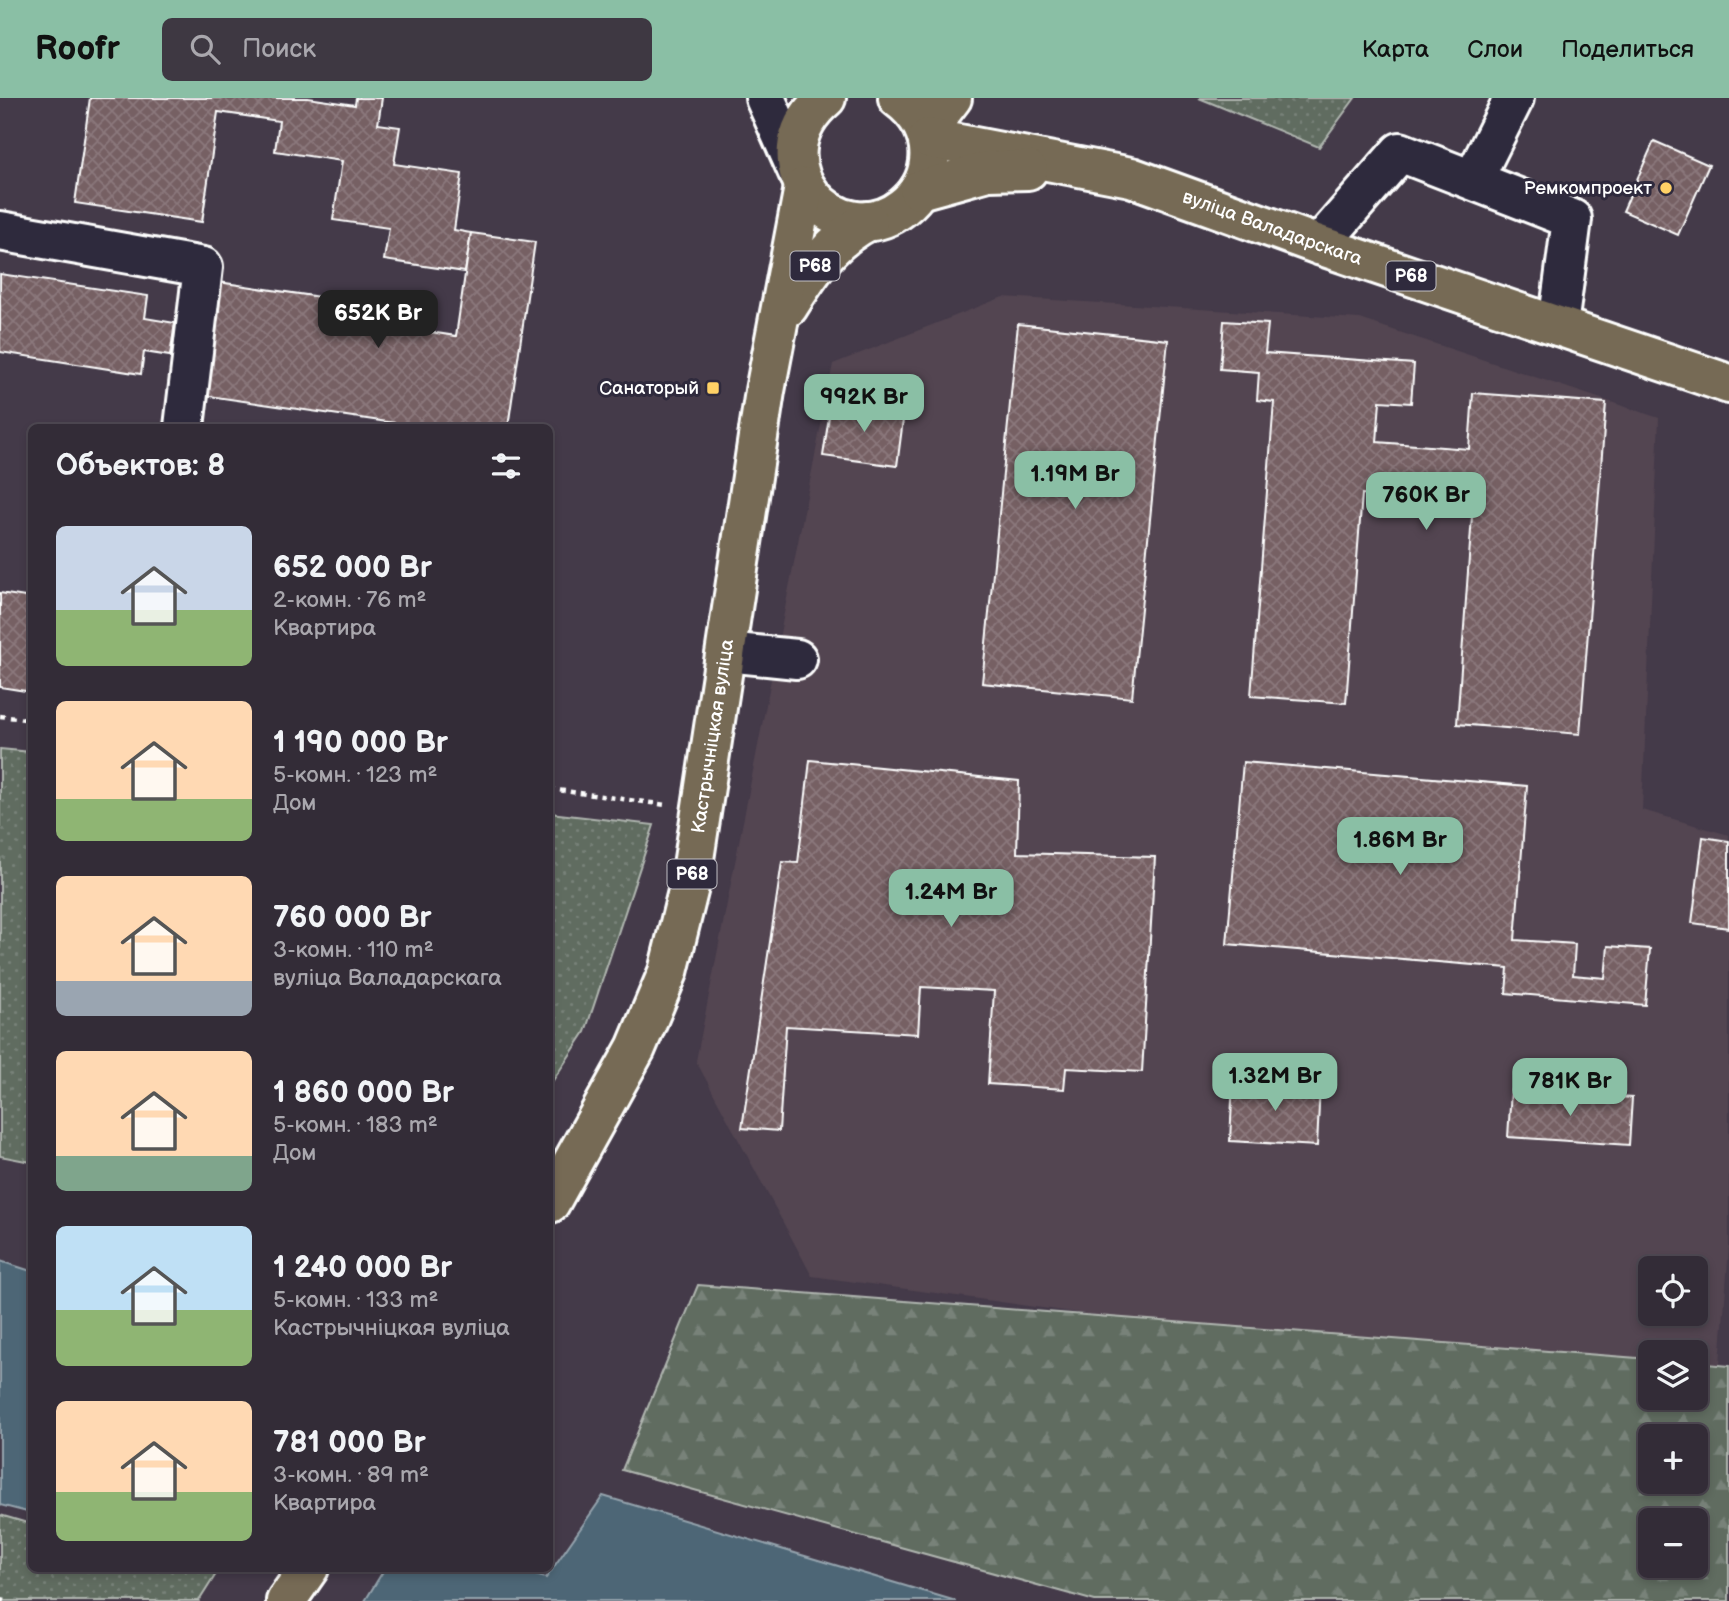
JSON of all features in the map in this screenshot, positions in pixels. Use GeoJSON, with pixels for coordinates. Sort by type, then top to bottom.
{"type":"FeatureCollection","features":[{"type":"Feature","properties":{"kind":"main road","name":"Р68"},"geometry":{"type":"LineString","coordinates":[[801,180],[796,155],[798,138],[803,123],[813,109],[827,98]]}},
{"type":"Feature","properties":{"kind":"main road"},"geometry":{"type":"LineString","coordinates":[[898,98],[919,117],[927,135],[929,165],[919,190]]}},
{"type":"Feature","properties":{"kind":"main road"},"geometry":{"type":"LineString","coordinates":[[927,135],[952,98]]}},
{"type":"Feature","properties":{"kind":"main road","name":"вуліца Валадарскага"},"geometry":{"type":"LineString","coordinates":[[927,135],[1131,177],[1319,245],[1729,384]]}},
{"type":"Feature","properties":{"kind":"main road","name":"вуліца Валадарскага"},"geometry":{"type":"LineString","coordinates":[[919,190],[988,171],[1093,169]]}},
{"type":"Feature","properties":{"kind":"main road"},"geometry":{"type":"LineString","coordinates":[[801,180],[819,204],[832,214],[869,221]]}},
{"type":"Feature","properties":{"kind":"main road","name":"Кастрычніцкая вуліца"},"geometry":{"type":"LineString","coordinates":[[553,1198],[636,1048],[668,972],[691,878],[801,180]]}},
{"type":"Feature","properties":{"kind":"main road","name":"Р68"},"geometry":{"type":"LineString","coordinates":[[869,221],[897,211],[919,190]]}},
{"type":"Feature","properties":{"kind":"main road","name":"Кастрычніцкая вуліца"},"geometry":{"type":"LineString","coordinates":[[777,325],[811,270],[839,239],[869,221]]}},
{"type":"Feature","properties":{"kind":"main road"},"geometry":{"type":"LineString","coordinates":[[286,1601],[306,1572]]}},
{"type":"Feature","properties":{"kind":"street"},"geometry":{"type":"LineString","coordinates":[[765,98],[801,180]]}},
{"type":"Feature","properties":{"kind":"street"},"geometry":{"type":"LineString","coordinates":[[1473,180],[1514,98]]}},
{"type":"Feature","properties":{"kind":"street"},"geometry":{"type":"LineString","coordinates":[[1319,245],[1400,152],[1572,219],[1558,326]]}},
{"type":"Feature","properties":{"kind":"street"},"geometry":{"type":"LineString","coordinates":[[0,231],[203,267],[184,424]]}},
{"type":"Feature","properties":{"kind":"street"},"geometry":{"type":"LineString","coordinates":[[726,652],[797,659]]}},
{"type":"Feature","properties":{"kind":"path"},"geometry":{"type":"LineString","coordinates":[[0,716],[28,720]]}},
{"type":"Feature","properties":{"kind":"path"},"geometry":{"type":"LineString","coordinates":[[553,789],[671,805]]}},
{"type":"Feature","properties":{"kind":"shaded area"},"geometry":{"type":"Polygon","coordinates":[[[1003,297],[1360,319],[1659,418],[1642,810],[1729,835],[1729,1248],[1717,1401],[1708,1400],[1708,1340],[1638,1340],[1638,1390],[812,1276],[696,1061],[833,364],[1003,297]]]}},
{"type":"Feature","properties":{"kind":"green space"},"geometry":{"type":"Polygon","coordinates":[[[1199,98],[1355,98],[1319,147],[1199,98]]]}},
{"type":"Feature","properties":{"kind":"green space"},"geometry":{"type":"Polygon","coordinates":[[[0,749],[28,752],[28,1161],[0,1156],[0,749]]]}},
{"type":"Feature","properties":{"kind":"green space"},"geometry":{"type":"Polygon","coordinates":[[[553,813],[654,825],[585,1032],[553,1080],[553,813]]]}},
{"type":"Feature","properties":{"kind":"green space"},"geometry":{"type":"Polygon","coordinates":[[[698,1285],[1638,1358],[1638,1410],[1708,1410],[1708,1364],[1729,1366],[1729,1601],[1095,1601],[622,1470],[698,1285]]]}},
{"type":"Feature","properties":{"kind":"green space"},"geometry":{"type":"Polygon","coordinates":[[[0,1515],[28,1523],[28,1572],[216,1574],[199,1601],[0,1601],[0,1515]]]}},
{"type":"Feature","properties":{"kind":"water"},"geometry":{"type":"Polygon","coordinates":[[[0,1261],[28,1270],[28,1512],[0,1505],[0,1261]]]}},
{"type":"Feature","properties":{"kind":"water"},"geometry":{"type":"Polygon","coordinates":[[[603,1496],[956,1601],[365,1601],[383,1572],[525,1572],[546,1578],[553,1572],[553,1568],[603,1496]]]}},
{"type":"Feature","properties":{"kind":"building"},"geometry":{"type":"Polygon","coordinates":[[[90,98],[308,98],[355,105],[356,98],[382,98],[378,124],[400,127],[394,164],[462,174],[454,230],[471,233],[465,272],[384,260],[389,228],[333,220],[342,161],[275,151],[279,121],[218,112],[202,222],[75,203],[90,98]]]}},
{"type":"Feature","properties":{"kind":"building","name":"Ремкомпроект"},"geometry":{"type":"Polygon","coordinates":[[[1654,141],[1709,165],[1678,235],[1623,211],[1654,141]]]}},
{"type":"Feature","properties":{"kind":"building"},"geometry":{"type":"Polygon","coordinates":[[[471,233],[535,242],[508,424],[401,424],[202,395],[218,282],[381,306],[378,324],[456,336],[471,233]]]}},
{"type":"Feature","properties":{"kind":"building"},"geometry":{"type":"Polygon","coordinates":[[[0,274],[148,296],[145,318],[175,323],[170,356],[144,352],[141,374],[0,352],[0,274]]]}},
{"type":"Feature","properties":{"kind":"building"},"geometry":{"type":"Polygon","coordinates":[[[1224,321],[1268,324],[1265,353],[1414,364],[1411,403],[1380,401],[1377,442],[1469,449],[1473,393],[1606,403],[1580,734],[1457,724],[1473,502],[1362,494],[1346,703],[1251,696],[1274,402],[1257,400],[1259,372],[1220,369],[1224,321]]]}},
{"type":"Feature","properties":{"kind":"building"},"geometry":{"type":"Polygon","coordinates":[[[1018,324],[1168,340],[1132,698],[982,683],[1018,324]]]}},
{"type":"Feature","properties":{"kind":"building"},"geometry":{"type":"Polygon","coordinates":[[[831,403],[904,412],[897,466],[823,456],[831,403]]]}},
{"type":"Feature","properties":{"kind":"building"},"geometry":{"type":"Polygon","coordinates":[[[0,593],[28,597],[28,691],[0,687],[0,593]]]}},
{"type":"Feature","properties":{"kind":"building"},"geometry":{"type":"Polygon","coordinates":[[[810,760],[1019,781],[1017,853],[1155,857],[1142,1072],[1066,1068],[1064,1089],[988,1084],[994,991],[921,987],[918,1034],[786,1026],[779,1131],[742,1128],[782,862],[798,863],[810,760]]]}},
{"type":"Feature","properties":{"kind":"building"},"geometry":{"type":"Polygon","coordinates":[[[1243,762],[1527,786],[1515,940],[1575,944],[1573,975],[1605,978],[1608,946],[1650,949],[1645,1005],[1506,993],[1508,968],[1227,944],[1243,762]]]}},
{"type":"Feature","properties":{"kind":"building"},"geometry":{"type":"Polygon","coordinates":[[[1703,837],[1729,841],[1729,928],[1692,923],[1703,837]]]}},
{"type":"Feature","properties":{"kind":"building"},"geometry":{"type":"Polygon","coordinates":[[[1233,1080],[1320,1085],[1317,1146],[1230,1141],[1233,1080]]]}},
{"type":"Feature","properties":{"kind":"building"},"geometry":{"type":"Polygon","coordinates":[[[1511,1090],[1632,1098],[1629,1145],[1508,1137],[1511,1090]]]}},
{"type":"Feature","properties":{"kind":"place","name":"Ремкомпроект"},"geometry":{"type":"Point","coordinates":[1666,188]}},
{"type":"Feature","properties":{"kind":"place","name":"Санаторый"},"geometry":{"type":"Point","coordinates":[713,388]}}]}
